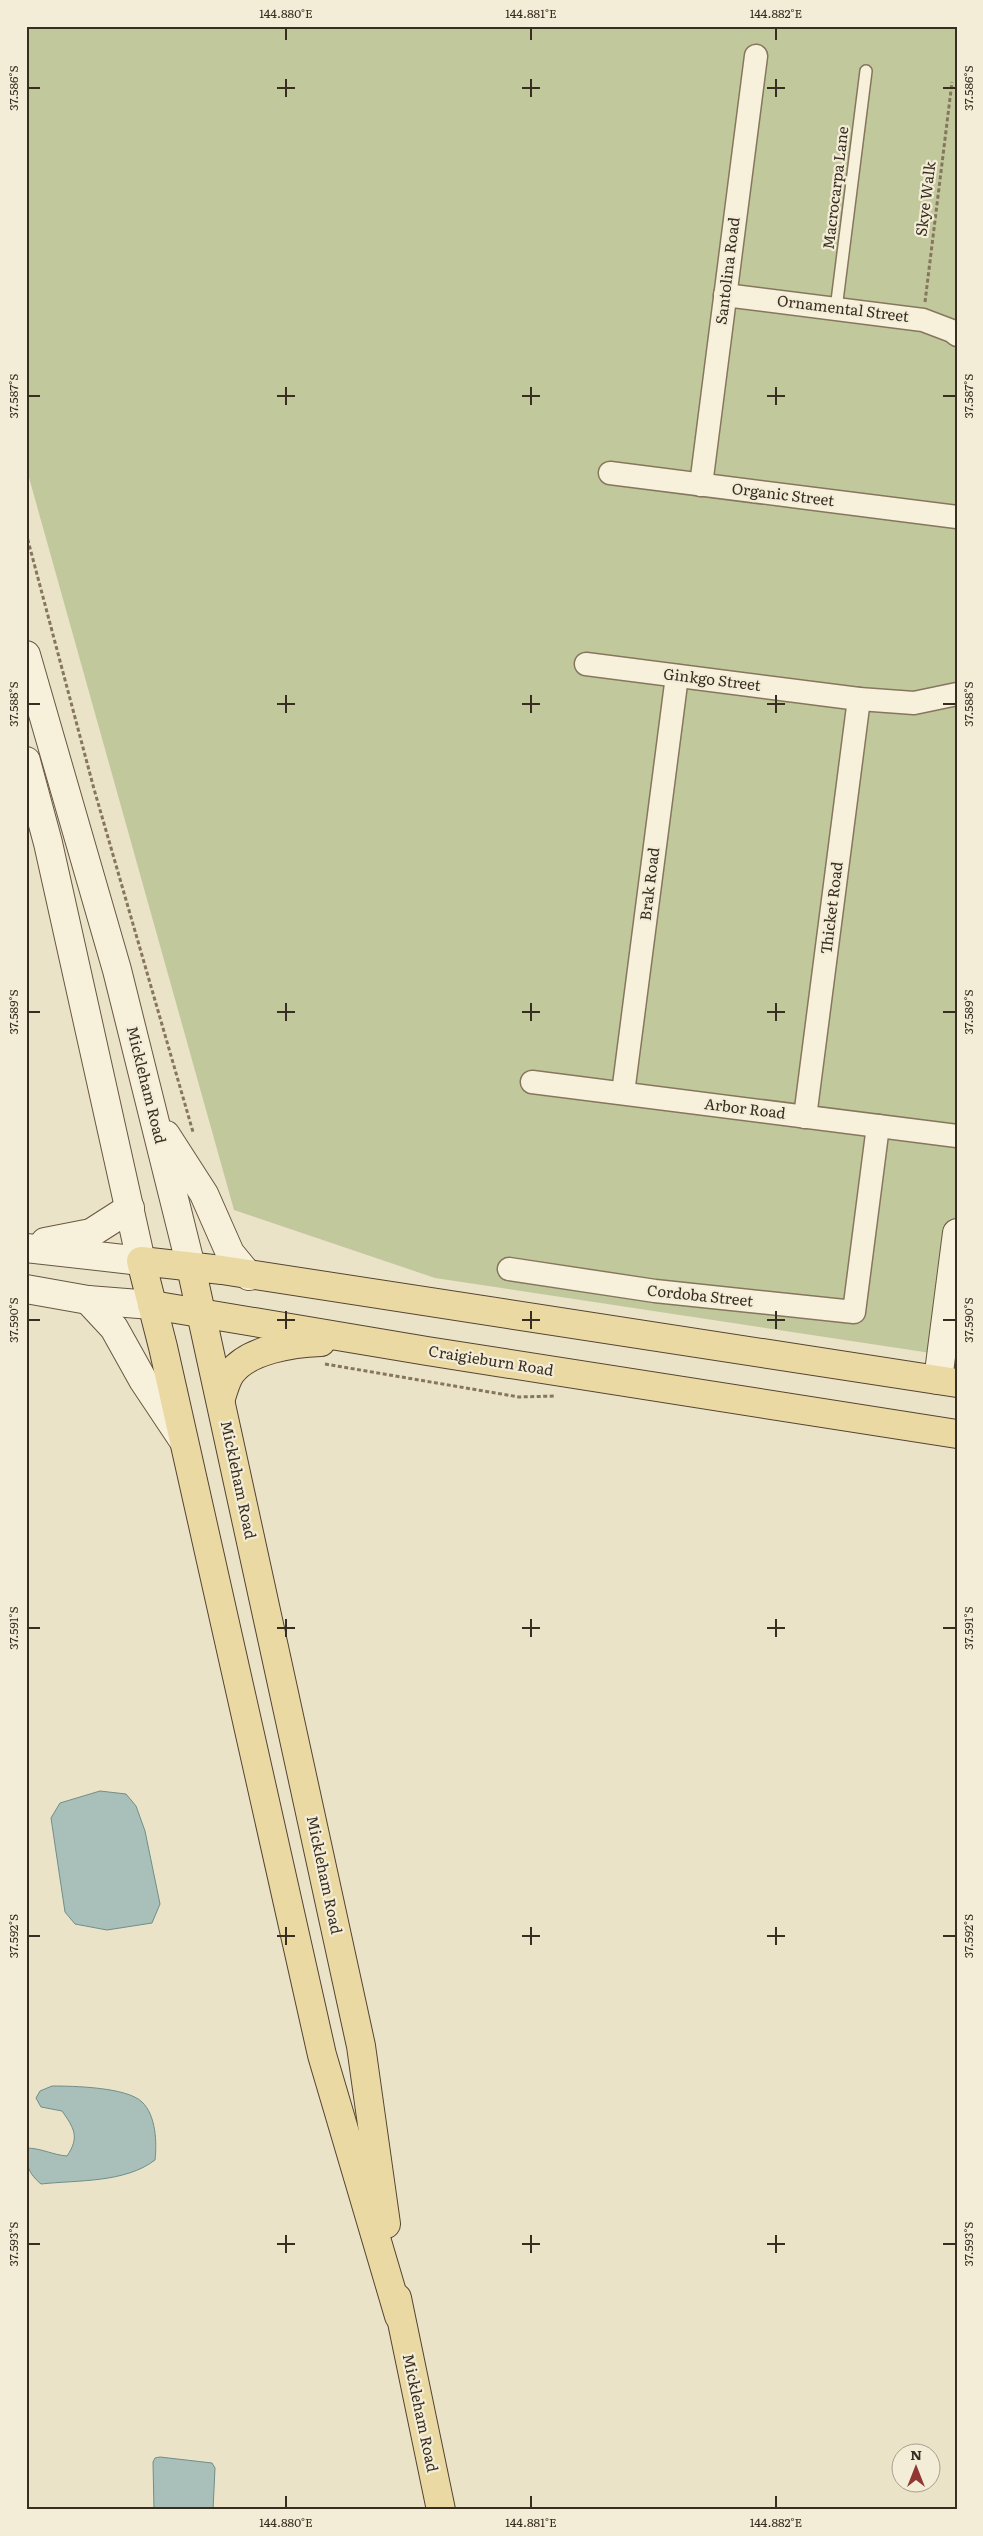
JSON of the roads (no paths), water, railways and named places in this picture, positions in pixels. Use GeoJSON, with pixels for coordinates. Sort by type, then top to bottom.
{"type":"FeatureCollection","features":[{"type":"Feature","properties":{"kind":"main road","name":"Mickleham Road"},"geometry":{"type":"LineString","coordinates":[[26,655],[117,970],[202,1312],[361,2046],[399,2316],[441,2510]]}},
{"type":"Feature","properties":{"kind":"main road","name":"Mickleham Road"},"geometry":{"type":"LineString","coordinates":[[26,761],[48,843],[141,1262],[184,1441],[322,2055],[399,2316]]}},
{"type":"Feature","properties":{"kind":"main road"},"geometry":{"type":"LineString","coordinates":[[154,1117],[204,1194],[230,1253],[249,1276]]}},
{"type":"Feature","properties":{"kind":"main road"},"geometry":{"type":"LineString","coordinates":[[26,1246],[91,1232],[130,1208]]}},
{"type":"Feature","properties":{"kind":"main road"},"geometry":{"type":"LineString","coordinates":[[26,1246],[191,1267],[947,1382],[957,1233]]}},
{"type":"Feature","properties":{"kind":"main road","name":"Craigieburn Road"},"geometry":{"type":"LineString","coordinates":[[26,1289],[88,1300],[152,1305],[202,1312],[957,1434]]}},
{"type":"Feature","properties":{"kind":"main road"},"geometry":{"type":"LineString","coordinates":[[88,1300],[114,1328],[143,1380],[184,1441]]}},
{"type":"Feature","properties":{"kind":"main road"},"geometry":{"type":"LineString","coordinates":[[221,1398],[225,1383],[232,1371],[264,1352],[280,1346],[360,1339]]}},
{"type":"Feature","properties":{"kind":"street","name":"Santolina Road"},"geometry":{"type":"LineString","coordinates":[[701,485],[756,56]]}},
{"type":"Feature","properties":{"kind":"street","name":"Ornamental Street"},"geometry":{"type":"LineString","coordinates":[[725,295],[923,320],[952,331],[957,335]]}},
{"type":"Feature","properties":{"kind":"street","name":"Organic Street"},"geometry":{"type":"LineString","coordinates":[[610,473],[957,517]]}},
{"type":"Feature","properties":{"kind":"street","name":"Ginkgo Street"},"geometry":{"type":"LineString","coordinates":[[586,664],[859,699],[914,703],[957,694]]}},
{"type":"Feature","properties":{"kind":"street","name":"Brak Road"},"geometry":{"type":"LineString","coordinates":[[623,1093],[676,676]]}},
{"type":"Feature","properties":{"kind":"street","name":"Thicket Road"},"geometry":{"type":"LineString","coordinates":[[805,1117],[859,699]]}},
{"type":"Feature","properties":{"kind":"street","name":"Arbor Road"},"geometry":{"type":"LineString","coordinates":[[532,1082],[957,1136]]}},
{"type":"Feature","properties":{"kind":"street","name":"Cordoba Street"},"geometry":{"type":"LineString","coordinates":[[509,1269],[655,1291],[854,1312],[878,1126]]}},
{"type":"Feature","properties":{"kind":"lane","name":"Macrocarpa Lane"},"geometry":{"type":"LineString","coordinates":[[836,309],[866,71]]}},
{"type":"Feature","properties":{"kind":"water"},"geometry":{"type":"Polygon","coordinates":[[[100,1791],[126,1794],[136,1806],[145,1831],[160,1904],[152,1923],[107,1930],[75,1924],[65,1912],[51,1818],[60,1803],[100,1791]]]}},
{"type":"Feature","properties":{"kind":"water"},"geometry":{"type":"Polygon","coordinates":[[[52,2086],[112,2090],[135,2097],[142,2102],[153,2122],[156,2146],[155,2160],[130,2173],[116,2177],[41,2184],[33,2176],[29,2168],[26,2148],[67,2156],[74,2138],[70,2123],[62,2111],[41,2107],[36,2098],[40,2091],[52,2086]]]}},
{"type":"Feature","properties":{"kind":"water"},"geometry":{"type":"Polygon","coordinates":[[[155,2458],[212,2463],[215,2468],[213,2510],[154,2510],[153,2462],[155,2458]]]}}]}
